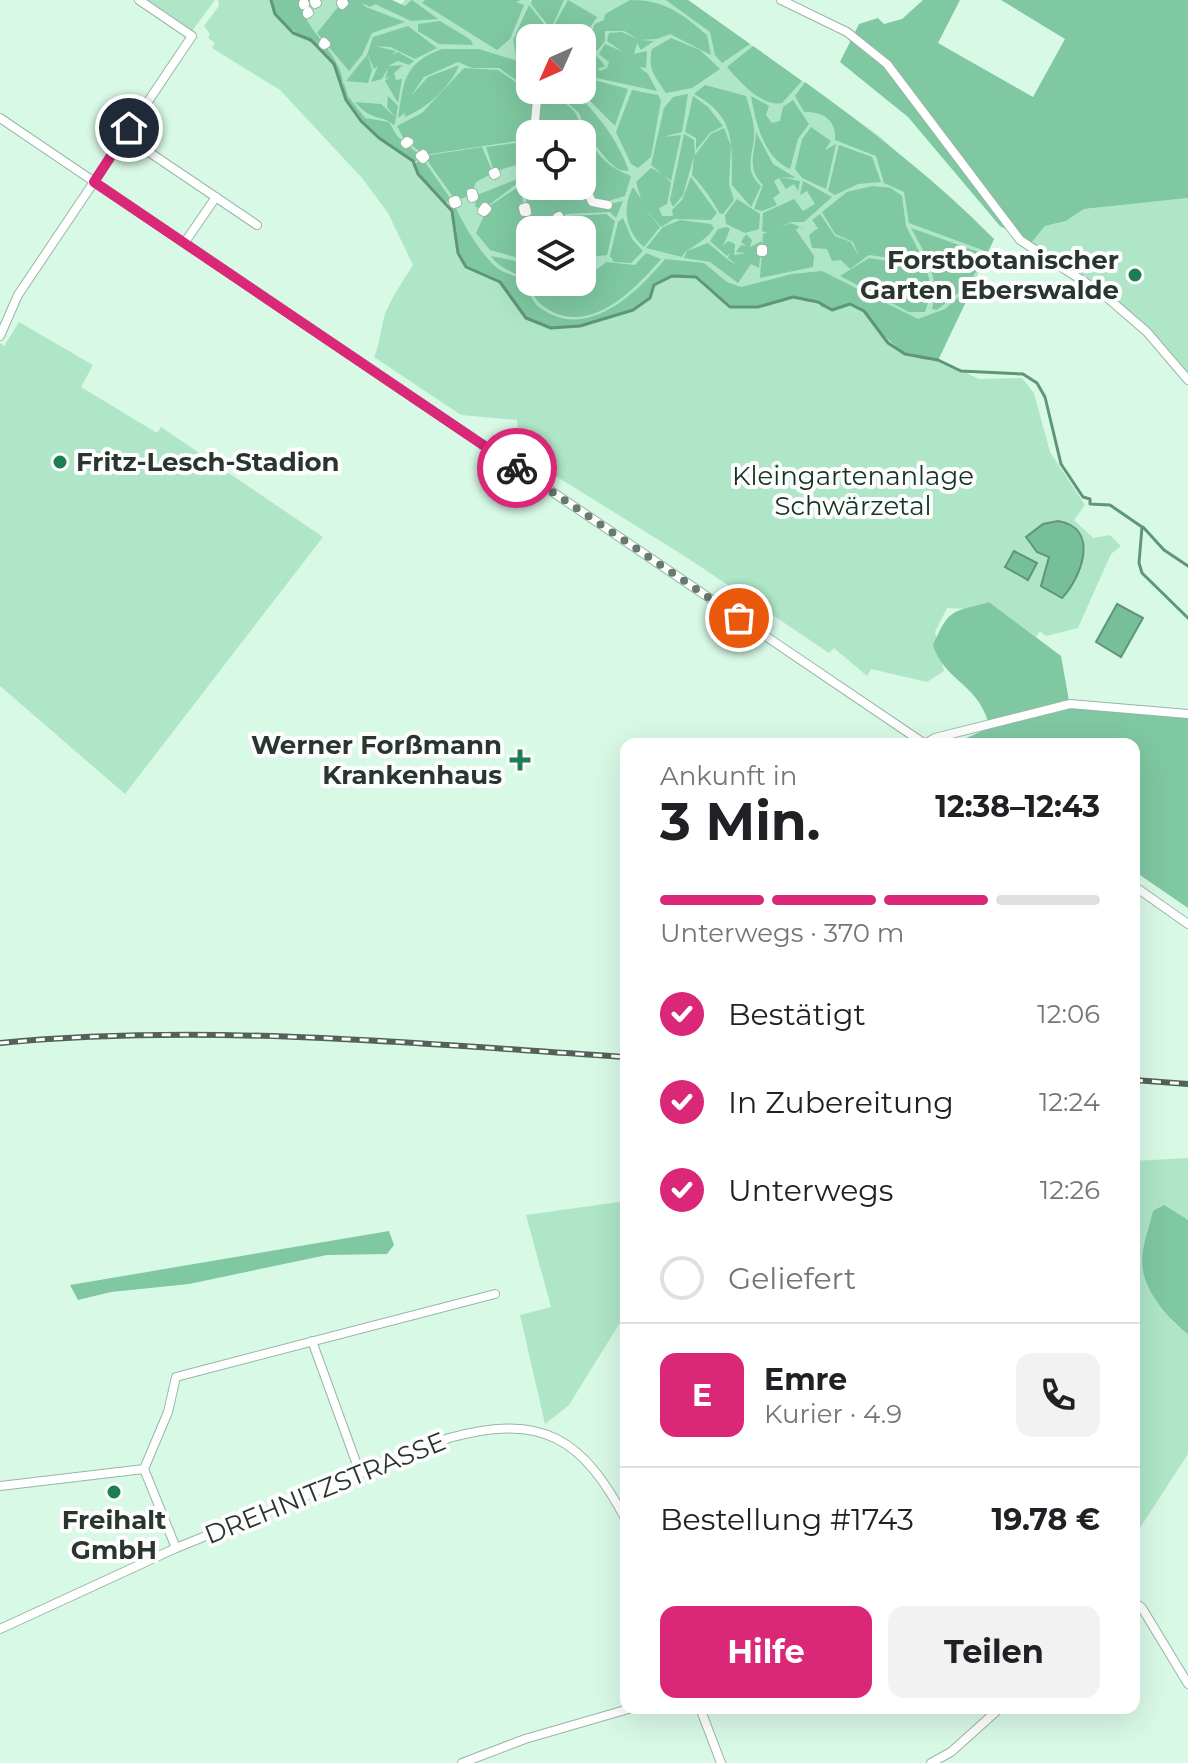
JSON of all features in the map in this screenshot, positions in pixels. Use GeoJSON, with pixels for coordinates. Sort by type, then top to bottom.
{"type":"FeatureCollection","features":[{"type":"Feature","properties":{"kind":"street"},"geometry":{"type":"LineString","coordinates":[[0,336],[18,295],[192,36],[139,0]]}},
{"type":"Feature","properties":{"kind":"street"},"geometry":{"type":"LineString","coordinates":[[781,0],[847,32],[887,64],[1020,240],[1103,294],[1147,332],[1188,380]]}},
{"type":"Feature","properties":{"kind":"street"},"geometry":{"type":"LineString","coordinates":[[0,118],[916,738]]}},
{"type":"Feature","properties":{"kind":"street"},"geometry":{"type":"LineString","coordinates":[[143,148],[257,225]]}},
{"type":"Feature","properties":{"kind":"street"},"geometry":{"type":"LineString","coordinates":[[185,242],[216,197]]}},
{"type":"Feature","properties":{"kind":"street"},"geometry":{"type":"LineString","coordinates":[[935,738],[1065,705],[1188,714]]}},
{"type":"Feature","properties":{"kind":"street"},"geometry":{"type":"LineString","coordinates":[[1140,890],[1188,924]]}},
{"type":"Feature","properties":{"kind":"street"},"geometry":{"type":"LineString","coordinates":[[176,1548],[144,1469],[168,1412],[176,1377],[495,1294]]}},
{"type":"Feature","properties":{"kind":"street"},"geometry":{"type":"LineString","coordinates":[[312,1341],[360,1473]]}},
{"type":"Feature","properties":{"kind":"street","name":"DREHNITZSTRASSE"},"geometry":{"type":"LineString","coordinates":[[0,1629],[176,1548],[449,1438],[484,1428],[527,1431],[572,1446],[591,1462],[620,1510]]}},
{"type":"Feature","properties":{"kind":"street"},"geometry":{"type":"LineString","coordinates":[[0,1486],[144,1469]]}},
{"type":"Feature","properties":{"kind":"street"},"geometry":{"type":"LineString","coordinates":[[1140,1606],[1188,1684]]}},
{"type":"Feature","properties":{"kind":"street"},"geometry":{"type":"LineString","coordinates":[[462,1763],[525,1739],[620,1711]]}},
{"type":"Feature","properties":{"kind":"street"},"geometry":{"type":"LineString","coordinates":[[702,1714],[721,1763]]}},
{"type":"Feature","properties":{"kind":"street"},"geometry":{"type":"LineString","coordinates":[[931,1763],[951,1752],[993,1714]]}},
{"type":"Feature","properties":{"kind":"green space"},"geometry":{"type":"Polygon","coordinates":[[[142,0],[215,0],[192,31],[142,0]]]}},
{"type":"Feature","properties":{"kind":"green space","name":"Kleingartenanlage Schwärzetal"},"geometry":{"type":"Polygon","coordinates":[[[218,0],[392,0],[400,6],[405,0],[688,0],[878,135],[994,239],[939,359],[979,379],[1022,378],[1034,393],[1050,452],[1085,505],[1074,520],[1093,538],[1110,535],[1121,546],[1111,554],[1078,628],[1046,636],[1040,631],[1036,637],[989,602],[964,609],[947,608],[935,632],[944,671],[927,682],[871,669],[867,676],[834,648],[829,653],[686,557],[514,450],[519,440],[517,420],[461,415],[374,357],[387,309],[413,265],[388,213],[362,178],[280,90],[212,48],[215,43],[208,38],[210,34],[204,26],[219,6],[218,0]]]}},
{"type":"Feature","properties":{"kind":"green space","name":"Forstbotanischer Garten Eberswalde"},"geometry":{"type":"Polygon","coordinates":[[[1188,198],[1188,376],[1150,331],[1106,291],[1031,243],[1045,226],[1066,221],[1084,209],[1188,198]]]}},
{"type":"Feature","properties":{"kind":"green space"},"geometry":{"type":"Polygon","coordinates":[[[19,322],[93,365],[81,387],[157,433],[161,427],[323,537],[125,794],[0,686],[0,343],[4,346],[19,322]]]}},
{"type":"Feature","properties":{"kind":"green space"},"geometry":{"type":"Polygon","coordinates":[[[1188,1158],[1188,1220],[1186,1218],[1173,1322],[1188,1334],[1188,1454],[1140,1528],[1140,1161],[1188,1158]]]}},
{"type":"Feature","properties":{"kind":"green space"},"geometry":{"type":"Polygon","coordinates":[[[620,1202],[620,1323],[569,1405],[545,1424],[520,1315],[551,1307],[526,1215],[620,1202]]]}},
{"type":"Feature","properties":{"kind":"shaded area"},"geometry":{"type":"Polygon","coordinates":[[[271,0],[302,0],[306,19],[335,60],[343,82],[340,83],[328,57],[285,23],[271,0]]]}},
{"type":"Feature","properties":{"kind":"shaded area"},"geometry":{"type":"Polygon","coordinates":[[[349,0],[392,0],[405,6],[412,0],[438,19],[411,21],[375,4],[370,7],[362,3],[366,7],[405,22],[372,33],[362,55],[349,71],[317,33],[338,7],[349,0]]]}},
{"type":"Feature","properties":{"kind":"shaded area"},"geometry":{"type":"Polygon","coordinates":[[[425,0],[521,0],[516,2],[524,5],[510,39],[497,50],[422,3],[425,0]]]}},
{"type":"Feature","properties":{"kind":"shaded area"},"geometry":{"type":"Polygon","coordinates":[[[532,0],[564,0],[553,24],[547,24],[531,4],[532,0]]]}},
{"type":"Feature","properties":{"kind":"shaded area"},"geometry":{"type":"Polygon","coordinates":[[[568,0],[597,17],[592,24],[555,24],[568,0]]]}},
{"type":"Feature","properties":{"kind":"shaded area"},"geometry":{"type":"Polygon","coordinates":[[[630,0],[663,5],[707,35],[711,55],[670,34],[657,39],[639,40],[624,31],[605,31],[605,41],[597,51],[595,24],[604,20],[605,14],[630,0]]]}},
{"type":"Feature","properties":{"kind":"shaded area"},"geometry":{"type":"Polygon","coordinates":[[[666,0],[688,0],[750,44],[722,63],[715,55],[710,32],[666,0]]]}},
{"type":"Feature","properties":{"kind":"shaded area"},"geometry":{"type":"Polygon","coordinates":[[[923,0],[960,0],[938,43],[1033,97],[1065,39],[1001,0],[1188,0],[1188,198],[1084,209],[1066,221],[1045,226],[1031,243],[1000,226],[908,117],[840,62],[859,24],[878,18],[884,24],[902,19],[923,0]]]}},
{"type":"Feature","properties":{"kind":"shaded area"},"geometry":{"type":"Polygon","coordinates":[[[529,5],[544,24],[520,24],[529,5]]]}},
{"type":"Feature","properties":{"kind":"shaded area"},"geometry":{"type":"Polygon","coordinates":[[[440,21],[471,40],[473,45],[439,44],[418,31],[418,24],[440,21]]]}},
{"type":"Feature","properties":{"kind":"shaded area"},"geometry":{"type":"Polygon","coordinates":[[[408,26],[437,48],[415,59],[390,47],[375,46],[396,51],[392,55],[398,52],[414,61],[409,65],[398,61],[388,66],[403,65],[394,73],[396,80],[402,79],[398,103],[385,81],[390,76],[385,79],[388,68],[382,79],[371,82],[378,66],[374,69],[368,55],[372,70],[368,83],[346,81],[367,55],[373,37],[408,26]]]}},
{"type":"Feature","properties":{"kind":"shaded area"},"geometry":{"type":"Polygon","coordinates":[[[622,32],[639,40],[654,41],[641,50],[637,43],[634,54],[647,51],[646,68],[639,67],[648,74],[657,91],[596,78],[596,56],[605,67],[598,68],[600,71],[607,68],[609,62],[599,54],[605,44],[623,52],[607,41],[609,33],[622,32]]]}},
{"type":"Feature","properties":{"kind":"shaded area"},"geometry":{"type":"Polygon","coordinates":[[[671,38],[700,50],[720,69],[692,88],[666,93],[653,72],[651,56],[652,49],[671,38]]]}},
{"type":"Feature","properties":{"kind":"shaded area"},"geometry":{"type":"Polygon","coordinates":[[[753,46],[802,81],[782,103],[759,97],[727,67],[753,46]]]}},
{"type":"Feature","properties":{"kind":"shaded area"},"geometry":{"type":"Polygon","coordinates":[[[442,49],[479,49],[516,61],[516,80],[499,68],[472,68],[458,62],[424,77],[411,96],[428,77],[459,65],[451,81],[437,96],[404,117],[406,112],[398,118],[404,84],[413,67],[429,55],[442,49]]]}},
{"type":"Feature","properties":{"kind":"shaded area"},"geometry":{"type":"Polygon","coordinates":[[[464,68],[498,70],[516,82],[516,104],[536,104],[533,120],[516,120],[516,141],[424,155],[404,139],[397,126],[422,113],[464,68]]]}},
{"type":"Feature","properties":{"kind":"shaded area"},"geometry":{"type":"Polygon","coordinates":[[[596,81],[628,89],[615,126],[593,104],[596,104],[596,81]]]}},
{"type":"Feature","properties":{"kind":"shaded area"},"geometry":{"type":"Polygon","coordinates":[[[805,82],[902,156],[972,217],[994,239],[988,252],[909,223],[904,192],[884,183],[876,156],[835,140],[834,127],[827,118],[804,112],[795,96],[805,82]]]}},
{"type":"Feature","properties":{"kind":"shaded area"},"geometry":{"type":"Polygon","coordinates":[[[344,83],[348,96],[365,118],[389,122],[397,136],[421,156],[415,162],[361,120],[345,97],[340,84],[344,83]]]}},
{"type":"Feature","properties":{"kind":"shaded area"},"geometry":{"type":"Polygon","coordinates":[[[705,85],[746,96],[754,129],[752,173],[761,186],[751,207],[732,185],[731,144],[724,122],[718,112],[694,94],[705,85]]]}},
{"type":"Feature","properties":{"kind":"shaded area"},"geometry":{"type":"Polygon","coordinates":[[[632,90],[658,95],[661,100],[651,157],[638,168],[631,164],[616,132],[632,90]]]}},
{"type":"Feature","properties":{"kind":"shaded area"},"geometry":{"type":"Polygon","coordinates":[[[688,94],[682,132],[663,137],[681,135],[671,181],[651,165],[664,108],[673,97],[688,94]]]}},
{"type":"Feature","properties":{"kind":"shaded area"},"geometry":{"type":"Polygon","coordinates":[[[388,96],[398,106],[396,118],[387,107],[388,96]]]}},
{"type":"Feature","properties":{"kind":"shaded area"},"geometry":{"type":"Polygon","coordinates":[[[693,96],[708,107],[723,126],[710,133],[696,150],[696,138],[685,132],[693,96]]]}},
{"type":"Feature","properties":{"kind":"shaded area"},"geometry":{"type":"Polygon","coordinates":[[[751,96],[769,106],[766,115],[772,123],[780,121],[783,107],[793,100],[809,124],[798,139],[790,169],[767,148],[758,128],[751,96]]]}},
{"type":"Feature","properties":{"kind":"shaded area"},"geometry":{"type":"Polygon","coordinates":[[[355,102],[381,104],[396,118],[394,125],[372,116],[355,102]]]}},
{"type":"Feature","properties":{"kind":"shaded area"},"geometry":{"type":"Polygon","coordinates":[[[539,104],[566,104],[579,120],[536,120],[539,104]]]}},
{"type":"Feature","properties":{"kind":"shaded area"},"geometry":{"type":"Polygon","coordinates":[[[569,104],[586,104],[613,137],[629,171],[619,170],[609,162],[596,146],[596,120],[582,120],[569,104]]]}},
{"type":"Feature","properties":{"kind":"shaded area"},"geometry":{"type":"Polygon","coordinates":[[[811,127],[831,141],[825,150],[836,144],[826,189],[802,178],[795,169],[802,139],[811,127]]]}},
{"type":"Feature","properties":{"kind":"shaded area"},"geometry":{"type":"Polygon","coordinates":[[[724,128],[731,146],[729,184],[734,200],[723,214],[719,213],[692,175],[694,156],[683,195],[673,207],[670,200],[684,134],[694,140],[695,155],[711,134],[724,128]]]}},
{"type":"Feature","properties":{"kind":"shaded area"},"geometry":{"type":"Polygon","coordinates":[[[756,132],[773,164],[796,178],[780,177],[800,181],[798,191],[794,184],[786,189],[779,178],[774,181],[780,193],[773,198],[777,205],[762,211],[754,209],[763,185],[753,166],[756,132]]]}},
{"type":"Feature","properties":{"kind":"shaded area"},"geometry":{"type":"Polygon","coordinates":[[[516,143],[516,165],[494,172],[486,147],[516,143]]]}},
{"type":"Feature","properties":{"kind":"shaded area"},"geometry":{"type":"Polygon","coordinates":[[[839,145],[872,157],[881,182],[858,184],[835,195],[828,191],[839,145]]]}},
{"type":"Feature","properties":{"kind":"shaded area"},"geometry":{"type":"Polygon","coordinates":[[[482,147],[493,173],[476,182],[471,195],[456,201],[424,156],[482,147]]]}},
{"type":"Feature","properties":{"kind":"shaded area"},"geometry":{"type":"Polygon","coordinates":[[[596,150],[611,166],[631,176],[625,196],[595,205],[593,200],[596,200],[596,150]]]}},
{"type":"Feature","properties":{"kind":"shaded area"},"geometry":{"type":"Polygon","coordinates":[[[422,158],[453,202],[445,202],[418,174],[415,164],[422,158]]]}},
{"type":"Feature","properties":{"kind":"shaded area"},"geometry":{"type":"Polygon","coordinates":[[[651,168],[671,183],[667,204],[659,208],[662,216],[673,216],[672,210],[682,200],[691,177],[717,213],[711,220],[674,219],[661,227],[643,207],[660,227],[644,247],[629,226],[627,203],[633,187],[641,199],[636,182],[651,168]]]}},
{"type":"Feature","properties":{"kind":"shaded area"},"geometry":{"type":"Polygon","coordinates":[[[516,180],[516,185],[481,211],[475,206],[477,195],[516,180]]]}},
{"type":"Feature","properties":{"kind":"shaded area"},"geometry":{"type":"Polygon","coordinates":[[[803,181],[832,197],[804,222],[791,222],[768,233],[762,231],[763,213],[794,199],[803,211],[815,204],[807,191],[800,195],[803,181]]]}},
{"type":"Feature","properties":{"kind":"shaded area"},"geometry":{"type":"Polygon","coordinates":[[[872,186],[891,188],[902,196],[906,226],[925,263],[869,255],[850,269],[841,260],[832,261],[827,249],[812,248],[809,235],[818,228],[812,220],[820,214],[835,236],[851,242],[859,257],[853,242],[835,234],[822,212],[847,192],[872,186]]]}},
{"type":"Feature","properties":{"kind":"shaded area"},"geometry":{"type":"Polygon","coordinates":[[[516,188],[516,200],[523,200],[525,216],[516,216],[516,257],[490,250],[476,233],[488,207],[516,188]]]}},
{"type":"Feature","properties":{"kind":"shaded area"},"geometry":{"type":"Polygon","coordinates":[[[737,199],[760,214],[759,229],[745,233],[726,224],[725,215],[737,199]]]}},
{"type":"Feature","properties":{"kind":"shaded area"},"geometry":{"type":"Polygon","coordinates":[[[526,200],[589,200],[593,207],[623,201],[616,218],[610,212],[528,216],[526,200]]]}},
{"type":"Feature","properties":{"kind":"shaded area"},"geometry":{"type":"Polygon","coordinates":[[[454,204],[487,258],[500,270],[516,277],[516,296],[531,296],[539,307],[557,317],[592,317],[609,309],[640,286],[665,259],[704,263],[727,282],[741,287],[792,274],[822,271],[918,319],[945,309],[976,281],[938,360],[925,360],[905,353],[864,312],[850,304],[833,310],[821,307],[818,300],[808,302],[794,297],[758,307],[731,307],[701,281],[686,275],[656,283],[650,298],[631,311],[576,327],[551,328],[523,316],[498,280],[466,267],[449,208],[454,204]]]}},
{"type":"Feature","properties":{"kind":"shaded area"},"geometry":{"type":"Polygon","coordinates":[[[606,214],[615,221],[607,255],[596,256],[596,216],[569,216],[606,214]]]}},
{"type":"Feature","properties":{"kind":"shaded area"},"geometry":{"type":"Polygon","coordinates":[[[623,218],[632,239],[643,251],[631,263],[614,262],[610,256],[618,222],[623,218]]]}},
{"type":"Feature","properties":{"kind":"shaded area"},"geometry":{"type":"Polygon","coordinates":[[[680,220],[711,224],[714,228],[682,257],[646,248],[663,227],[680,220]]]}},
{"type":"Feature","properties":{"kind":"shaded area"},"geometry":{"type":"Polygon","coordinates":[[[791,223],[807,230],[799,227],[796,230],[814,256],[813,267],[760,278],[763,234],[791,223]]]}},
{"type":"Feature","properties":{"kind":"shaded area"},"geometry":{"type":"Polygon","coordinates":[[[911,228],[987,255],[966,287],[937,310],[932,309],[934,287],[930,267],[911,228]]]}},
{"type":"Feature","properties":{"kind":"shaded area"},"geometry":{"type":"Polygon","coordinates":[[[718,229],[730,229],[723,246],[728,241],[735,244],[734,255],[746,253],[736,252],[741,245],[746,246],[741,242],[746,234],[752,240],[750,247],[762,241],[759,268],[751,264],[738,283],[710,262],[684,258],[687,251],[708,243],[731,262],[736,264],[728,258],[730,253],[727,256],[710,241],[718,229]]]}},
{"type":"Feature","properties":{"kind":"shaded area"},"geometry":{"type":"Polygon","coordinates":[[[646,253],[661,259],[623,297],[593,314],[576,317],[560,315],[543,306],[534,296],[596,296],[596,270],[606,262],[635,265],[646,253]]]}},
{"type":"Feature","properties":{"kind":"shaded area"},"geometry":{"type":"Polygon","coordinates":[[[491,256],[516,261],[516,274],[499,264],[491,256]]]}},
{"type":"Feature","properties":{"kind":"shaded area"},"geometry":{"type":"Polygon","coordinates":[[[869,258],[926,267],[932,291],[925,312],[909,312],[840,276],[869,258]]]}},
{"type":"Feature","properties":{"kind":"shaded area"},"geometry":{"type":"Polygon","coordinates":[[[1058,521],[1071,525],[1083,543],[1080,567],[1062,598],[1041,586],[1049,557],[1037,552],[1026,537],[1043,524],[1058,521]]]}},
{"type":"Feature","properties":{"kind":"shaded area"},"geometry":{"type":"Polygon","coordinates":[[[1014,551],[1037,563],[1028,580],[1005,567],[1014,551]]]}},
{"type":"Feature","properties":{"kind":"shaded area"},"geometry":{"type":"Polygon","coordinates":[[[989,602],[1061,656],[1069,701],[988,721],[976,698],[945,666],[933,645],[943,624],[953,614],[989,602]]]}},
{"type":"Feature","properties":{"kind":"shaded area"},"geometry":{"type":"Polygon","coordinates":[[[1117,604],[1143,618],[1121,657],[1096,642],[1117,604]]]}},
{"type":"Feature","properties":{"kind":"shaded area"},"geometry":{"type":"Polygon","coordinates":[[[1070,706],[1188,716],[1188,908],[1140,875],[1140,738],[966,738],[991,727],[1070,706]]]}},
{"type":"Feature","properties":{"kind":"shaded area"},"geometry":{"type":"Polygon","coordinates":[[[1164,1205],[1188,1220],[1188,1334],[1157,1302],[1143,1272],[1143,1249],[1153,1211],[1164,1205]]]}},
{"type":"Feature","properties":{"kind":"shaded area"},"geometry":{"type":"Polygon","coordinates":[[[389,1231],[394,1245],[387,1254],[327,1255],[189,1284],[111,1292],[78,1300],[70,1285],[389,1231]]]}},
{"type":"Feature","properties":{"kind":"waterway"},"geometry":{"type":"LineString","coordinates":[[271,0],[275,14],[293,33],[311,40],[334,64],[346,100],[361,121],[379,138],[413,161],[418,174],[452,211],[458,253],[466,267],[500,282],[526,318],[551,328],[580,326],[633,310],[650,298],[654,285],[672,276],[696,277],[730,307],[758,307],[793,297],[818,302],[832,310],[850,304],[864,311],[888,343],[905,354],[938,360],[961,371],[1023,374],[1037,383],[1045,397],[1061,464],[1083,497],[1090,499],[1090,504],[1110,505],[1142,527],[1139,563],[1142,573],[1188,618]]}},
{"type":"Feature","properties":{"kind":"waterway"},"geometry":{"type":"LineString","coordinates":[[1143,527],[1164,550],[1188,566]]}},
{"type":"Feature","properties":{"kind":"railway"},"geometry":{"type":"LineString","coordinates":[[0,1043],[78,1037],[235,1035],[620,1057]]}},
{"type":"Feature","properties":{"kind":"railway"},"geometry":{"type":"LineString","coordinates":[[1140,1080],[1188,1084]]}},
{"type":"Feature","properties":{"kind":"way so far"},"geometry":{"type":"LineString","coordinates":[[517,468],[739,618]]}},
{"type":"Feature","properties":{"kind":"place","name":"Forstbotanischer Garten Eberswalde"},"geometry":{"type":"Point","coordinates":[1135,275]}},
{"type":"Feature","properties":{"kind":"place","name":"Fritz-Lesch-Stadion"},"geometry":{"type":"Point","coordinates":[60,462]}},
{"type":"Feature","properties":{"kind":"place","name":"Werner Forßmann Krankenhaus"},"geometry":{"type":"Point","coordinates":[520,760]}},
{"type":"Feature","properties":{"kind":"place","name":"Freihalt GmbH"},"geometry":{"type":"Point","coordinates":[114,1492]}},
{"type":"Feature","properties":{"kind":"route"},"geometry":{"type":"LineString","coordinates":[[129,128],[94,182],[517,468]]}}]}
